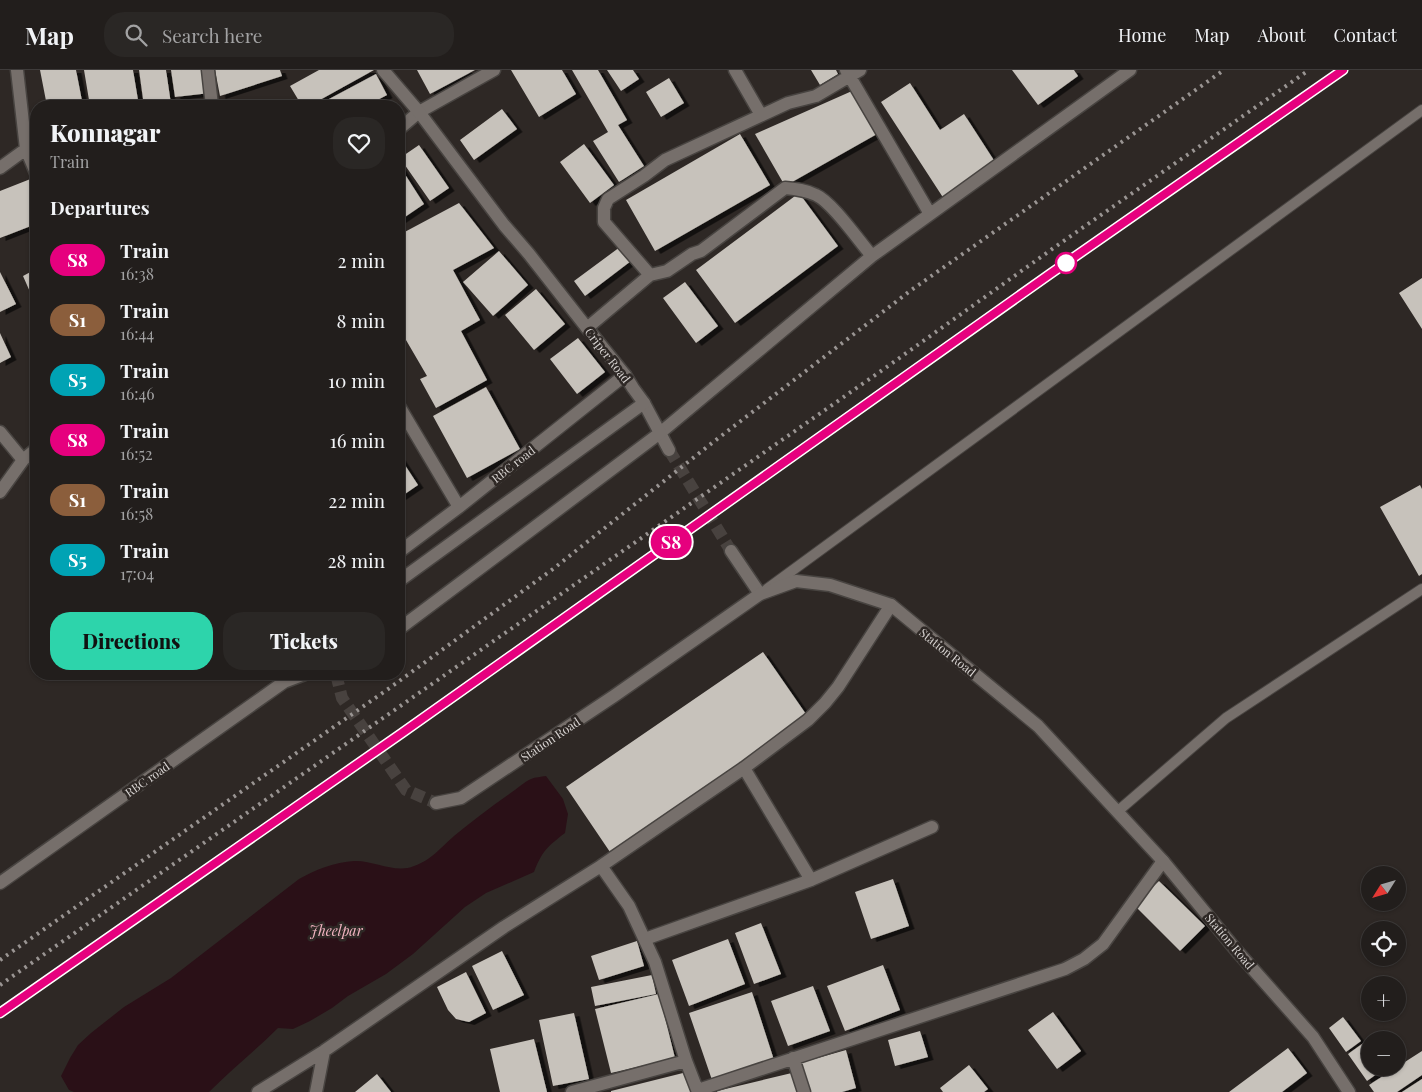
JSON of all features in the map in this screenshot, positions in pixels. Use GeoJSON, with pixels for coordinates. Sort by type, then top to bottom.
{"type":"FeatureCollection","features":[{"type":"Feature","properties":{"kind":"street"},"geometry":{"type":"LineString","coordinates":[[17,70],[30,142]]}},
{"type":"Feature","properties":{"kind":"street"},"geometry":{"type":"LineString","coordinates":[[208,70],[211,100]]}},
{"type":"Feature","properties":{"kind":"street","name":"Criper Road"},"geometry":{"type":"LineString","coordinates":[[382,70],[419,112],[504,225],[625,375],[644,403],[669,450]]}},
{"type":"Feature","properties":{"kind":"street"},"geometry":{"type":"LineString","coordinates":[[405,124],[419,112],[494,70]]}},
{"type":"Feature","properties":{"kind":"street"},"geometry":{"type":"LineString","coordinates":[[736,70],[761,115]]}},
{"type":"Feature","properties":{"kind":"street"},"geometry":{"type":"LineString","coordinates":[[405,624],[660,433],[872,256],[1130,70]]}},
{"type":"Feature","properties":{"kind":"street"},"geometry":{"type":"LineString","coordinates":[[650,274],[604,222],[604,208],[608,199],[665,160],[761,115],[788,104],[816,96],[852,72],[930,214]]}},
{"type":"Feature","properties":{"kind":"street"},"geometry":{"type":"LineString","coordinates":[[0,168],[30,148]]}},
{"type":"Feature","properties":{"kind":"street"},"geometry":{"type":"LineString","coordinates":[[586,328],[650,274],[667,271],[692,254],[701,251],[769,202],[785,188],[806,190],[819,196],[833,208],[872,256]]}},
{"type":"Feature","properties":{"kind":"street","name":"RBC road"},"geometry":{"type":"LineString","coordinates":[[405,548],[625,375]]}},
{"type":"Feature","properties":{"kind":"street"},"geometry":{"type":"LineString","coordinates":[[405,577],[644,403]]}},
{"type":"Feature","properties":{"kind":"street"},"geometry":{"type":"LineString","coordinates":[[405,416],[459,507]]}},
{"type":"Feature","properties":{"kind":"street"},"geometry":{"type":"LineString","coordinates":[[0,432],[23,460]]}},
{"type":"Feature","properties":{"kind":"street"},"geometry":{"type":"LineString","coordinates":[[0,492],[23,460],[30,454]]}},
{"type":"Feature","properties":{"kind":"street"},"geometry":{"type":"LineString","coordinates":[[731,551],[760,594]]}},
{"type":"Feature","properties":{"kind":"street","name":"Station Road"},"geometry":{"type":"LineString","coordinates":[[436,803],[461,798],[614,696],[760,594],[796,581],[830,584],[891,605],[1038,726],[1163,861],[1236,950],[1313,1037],[1349,1092]]}},
{"type":"Feature","properties":{"kind":"street"},"geometry":{"type":"LineString","coordinates":[[258,1092],[324,1051],[504,927],[601,866],[744,768],[808,720],[825,704],[838,686],[891,605]]}},
{"type":"Feature","properties":{"kind":"street","name":"RBC road"},"geometry":{"type":"LineString","coordinates":[[0,883],[285,680]]}},
{"type":"Feature","properties":{"kind":"street"},"geometry":{"type":"LineString","coordinates":[[744,768],[811,880]]}},
{"type":"Feature","properties":{"kind":"street"},"geometry":{"type":"LineString","coordinates":[[645,938],[811,880],[932,827]]}},
{"type":"Feature","properties":{"kind":"street"},"geometry":{"type":"LineString","coordinates":[[601,866],[629,906],[645,938],[655,962],[686,1061],[698,1091],[1065,969],[1084,959],[1103,944],[1163,861]]}},
{"type":"Feature","properties":{"kind":"street"},"geometry":{"type":"LineString","coordinates":[[316,1092],[324,1051]]}},
{"type":"Feature","properties":{"kind":"street"},"geometry":{"type":"LineString","coordinates":[[793,1058],[804,1092]]}},
{"type":"Feature","properties":{"kind":"street"},"geometry":{"type":"LineString","coordinates":[[572,1092],[686,1061]]}},
{"type":"Feature","properties":{"kind":"lane"},"geometry":{"type":"LineString","coordinates":[[760,594],[1422,110]]}},
{"type":"Feature","properties":{"kind":"lane"},"geometry":{"type":"LineString","coordinates":[[1118,811],[1226,718],[1422,589]]}},
{"type":"Feature","properties":{"kind":"water","name":"Jheelpar"},"geometry":{"type":"Polygon","coordinates":[[[546,776],[563,799],[568,814],[565,833],[546,850],[534,872],[486,893],[465,907],[413,954],[386,974],[348,996],[332,1008],[293,1029],[278,1028],[209,1092],[74,1092],[69,1090],[61,1076],[78,1045],[91,1033],[124,1007],[171,978],[299,879],[325,867],[354,861],[392,868],[414,866],[431,857],[454,836],[523,783],[533,778],[546,776]]]}},
{"type":"Feature","properties":{"kind":"building"},"geometry":{"type":"Polygon","coordinates":[[[40,70],[76,70],[82,100],[46,100],[40,70]]]}},
{"type":"Feature","properties":{"kind":"building"},"geometry":{"type":"Polygon","coordinates":[[[84,70],[133,70],[138,100],[89,100],[84,70]]]}},
{"type":"Feature","properties":{"kind":"building"},"geometry":{"type":"Polygon","coordinates":[[[139,70],[166,70],[170,100],[143,100],[139,70]]]}},
{"type":"Feature","properties":{"kind":"building"},"geometry":{"type":"Polygon","coordinates":[[[171,70],[207,70],[210,93],[175,97],[171,70]]]}},
{"type":"Feature","properties":{"kind":"building"},"geometry":{"type":"Polygon","coordinates":[[[215,70],[280,70],[282,76],[220,96],[215,70]]]}},
{"type":"Feature","properties":{"kind":"building"},"geometry":{"type":"Polygon","coordinates":[[[319,70],[374,70],[320,100],[298,100],[290,86],[319,70]]]}},
{"type":"Feature","properties":{"kind":"building"},"geometry":{"type":"Polygon","coordinates":[[[417,70],[475,70],[430,94],[417,70]]]}},
{"type":"Feature","properties":{"kind":"building"},"geometry":{"type":"Polygon","coordinates":[[[511,70],[562,70],[576,94],[539,117],[511,70]]]}},
{"type":"Feature","properties":{"kind":"building"},"geometry":{"type":"Polygon","coordinates":[[[572,70],[598,70],[627,120],[618,125],[644,166],[619,182],[593,141],[608,132],[572,70]]]}},
{"type":"Feature","properties":{"kind":"building"},"geometry":{"type":"Polygon","coordinates":[[[607,70],[633,70],[639,79],[621,91],[607,70]]]}},
{"type":"Feature","properties":{"kind":"building"},"geometry":{"type":"Polygon","coordinates":[[[811,70],[836,70],[838,74],[820,85],[811,70]]]}},
{"type":"Feature","properties":{"kind":"building"},"geometry":{"type":"Polygon","coordinates":[[[1012,70],[1074,70],[1078,76],[1038,105],[1012,70]]]}},
{"type":"Feature","properties":{"kind":"building"},"geometry":{"type":"Polygon","coordinates":[[[376,74],[387,95],[377,100],[327,100],[376,74]]]}},
{"type":"Feature","properties":{"kind":"building"},"geometry":{"type":"Polygon","coordinates":[[[669,78],[684,103],[661,117],[646,92],[669,78]]]}},
{"type":"Feature","properties":{"kind":"building"},"geometry":{"type":"Polygon","coordinates":[[[910,83],[940,130],[964,114],[997,165],[944,199],[881,102],[910,83]]]}},
{"type":"Feature","properties":{"kind":"building"},"geometry":{"type":"Polygon","coordinates":[[[852,91],[877,134],[785,186],[755,134],[852,91]]]}},
{"type":"Feature","properties":{"kind":"building"},"geometry":{"type":"Polygon","coordinates":[[[502,109],[517,129],[474,160],[460,140],[502,109]]]}},
{"type":"Feature","properties":{"kind":"building"},"geometry":{"type":"Polygon","coordinates":[[[740,134],[770,185],[655,251],[626,200],[740,134]]]}},
{"type":"Feature","properties":{"kind":"building"},"geometry":{"type":"Polygon","coordinates":[[[584,144],[614,185],[590,203],[560,162],[584,144]]]}},
{"type":"Feature","properties":{"kind":"building"},"geometry":{"type":"Polygon","coordinates":[[[419,145],[449,188],[430,201],[405,165],[405,155],[419,145]]]}},
{"type":"Feature","properties":{"kind":"building"},"geometry":{"type":"Polygon","coordinates":[[[405,174],[424,204],[405,217],[405,174]]]}},
{"type":"Feature","properties":{"kind":"building"},"geometry":{"type":"Polygon","coordinates":[[[30,179],[30,226],[0,238],[0,191],[30,179]]]}},
{"type":"Feature","properties":{"kind":"building"},"geometry":{"type":"Polygon","coordinates":[[[799,193],[838,246],[735,323],[696,270],[799,193]]]}},
{"type":"Feature","properties":{"kind":"building"},"geometry":{"type":"Polygon","coordinates":[[[459,203],[494,248],[453,270],[480,320],[461,331],[487,380],[436,408],[420,379],[427,376],[405,338],[405,232],[459,203]]]}},
{"type":"Feature","properties":{"kind":"building"},"geometry":{"type":"Polygon","coordinates":[[[620,247],[631,261],[585,296],[574,281],[620,247]]]}},
{"type":"Feature","properties":{"kind":"building"},"geometry":{"type":"Polygon","coordinates":[[[499,251],[528,285],[493,316],[463,282],[499,251]]]}},
{"type":"Feature","properties":{"kind":"building"},"geometry":{"type":"Polygon","coordinates":[[[0,272],[16,304],[0,312],[0,272]]]}},
{"type":"Feature","properties":{"kind":"building"},"geometry":{"type":"Polygon","coordinates":[[[30,272],[30,292],[23,276],[30,272]]]}},
{"type":"Feature","properties":{"kind":"building"},"geometry":{"type":"Polygon","coordinates":[[[1422,278],[1422,329],[1399,293],[1422,278]]]}},
{"type":"Feature","properties":{"kind":"building"},"geometry":{"type":"Polygon","coordinates":[[[685,282],[718,326],[696,343],[663,298],[685,282]]]}},
{"type":"Feature","properties":{"kind":"building"},"geometry":{"type":"Polygon","coordinates":[[[536,289],[565,324],[534,350],[505,315],[536,289]]]}},
{"type":"Feature","properties":{"kind":"building"},"geometry":{"type":"Polygon","coordinates":[[[0,333],[11,357],[0,363],[0,333]]]}},
{"type":"Feature","properties":{"kind":"building"},"geometry":{"type":"Polygon","coordinates":[[[578,338],[605,372],[577,394],[550,359],[578,338]]]}},
{"type":"Feature","properties":{"kind":"building"},"geometry":{"type":"Polygon","coordinates":[[[486,387],[520,449],[467,478],[433,416],[486,387]]]}},
{"type":"Feature","properties":{"kind":"building"},"geometry":{"type":"Polygon","coordinates":[[[405,465],[418,485],[405,494],[405,465]]]}},
{"type":"Feature","properties":{"kind":"building"},"geometry":{"type":"Polygon","coordinates":[[[1420,485],[1422,489],[1422,574],[1419,576],[1380,507],[1420,485]]]}},
{"type":"Feature","properties":{"kind":"building"},"geometry":{"type":"Polygon","coordinates":[[[763,652],[808,717],[610,852],[566,787],[763,652]]]}},
{"type":"Feature","properties":{"kind":"building"},"geometry":{"type":"Polygon","coordinates":[[[893,879],[909,926],[871,939],[855,892],[893,879]]]}},
{"type":"Feature","properties":{"kind":"building"},"geometry":{"type":"Polygon","coordinates":[[[1159,881],[1205,926],[1180,951],[1134,905],[1159,881]]]}},
{"type":"Feature","properties":{"kind":"building"},"geometry":{"type":"Polygon","coordinates":[[[761,923],[781,974],[754,984],[735,933],[761,923]]]}},
{"type":"Feature","properties":{"kind":"building"},"geometry":{"type":"Polygon","coordinates":[[[728,939],[745,984],[689,1006],[672,960],[728,939]]]}},
{"type":"Feature","properties":{"kind":"building"},"geometry":{"type":"Polygon","coordinates":[[[637,941],[644,966],[599,980],[591,956],[637,941]]]}},
{"type":"Feature","properties":{"kind":"building"},"geometry":{"type":"Polygon","coordinates":[[[502,951],[524,995],[493,1010],[472,966],[502,951]]]}},
{"type":"Feature","properties":{"kind":"building"},"geometry":{"type":"Polygon","coordinates":[[[883,965],[900,1010],[845,1031],[827,986],[883,965]]]}},
{"type":"Feature","properties":{"kind":"building"},"geometry":{"type":"Polygon","coordinates":[[[466,972],[486,1013],[469,1022],[456,1019],[448,1010],[437,987],[466,972]]]}},
{"type":"Feature","properties":{"kind":"building"},"geometry":{"type":"Polygon","coordinates":[[[652,975],[656,994],[595,1006],[591,987],[652,975]]]}},
{"type":"Feature","properties":{"kind":"building"},"geometry":{"type":"Polygon","coordinates":[[[813,986],[830,1031],[788,1046],[771,1001],[813,986]]]}},
{"type":"Feature","properties":{"kind":"building"},"geometry":{"type":"Polygon","coordinates":[[[752,992],[774,1060],[712,1080],[689,1013],[752,992]]]}},
{"type":"Feature","properties":{"kind":"building"},"geometry":{"type":"Polygon","coordinates":[[[659,994],[675,1058],[611,1073],[595,1009],[659,994]]]}},
{"type":"Feature","properties":{"kind":"building"},"geometry":{"type":"Polygon","coordinates":[[[1053,1012],[1081,1051],[1057,1069],[1028,1030],[1053,1012]]]}},
{"type":"Feature","properties":{"kind":"building"},"geometry":{"type":"Polygon","coordinates":[[[574,1013],[589,1079],[553,1086],[539,1020],[574,1013]]]}},
{"type":"Feature","properties":{"kind":"building"},"geometry":{"type":"Polygon","coordinates":[[[1343,1017],[1361,1041],[1346,1052],[1329,1028],[1343,1017]]]}},
{"type":"Feature","properties":{"kind":"building"},"geometry":{"type":"Polygon","coordinates":[[[920,1031],[928,1057],[895,1066],[888,1040],[920,1031]]]}},
{"type":"Feature","properties":{"kind":"building"},"geometry":{"type":"Polygon","coordinates":[[[534,1039],[547,1092],[500,1092],[490,1049],[534,1039]]]}},
{"type":"Feature","properties":{"kind":"building"},"geometry":{"type":"Polygon","coordinates":[[[1361,1045],[1361,1072],[1348,1054],[1361,1045]]]}},
{"type":"Feature","properties":{"kind":"building"},"geometry":{"type":"Polygon","coordinates":[[[1288,1048],[1307,1073],[1282,1092],[1229,1092],[1288,1048]]]}},
{"type":"Feature","properties":{"kind":"building"},"geometry":{"type":"Polygon","coordinates":[[[846,1050],[856,1088],[842,1092],[809,1092],[800,1063],[846,1050]]]}},
{"type":"Feature","properties":{"kind":"building"},"geometry":{"type":"Polygon","coordinates":[[[1422,1051],[1422,1075],[1397,1092],[1374,1092],[1369,1085],[1383,1076],[1406,1076],[1406,1061],[1422,1051]]]}},
{"type":"Feature","properties":{"kind":"building"},"geometry":{"type":"Polygon","coordinates":[[[969,1065],[988,1089],[984,1092],[943,1092],[940,1088],[969,1065]]]}},
{"type":"Feature","properties":{"kind":"building"},"geometry":{"type":"Polygon","coordinates":[[[687,1072],[693,1092],[611,1092],[611,1091],[687,1072]]]}},
{"type":"Feature","properties":{"kind":"building"},"geometry":{"type":"Polygon","coordinates":[[[796,1072],[801,1092],[717,1092],[717,1091],[796,1072]]]}},
{"type":"Feature","properties":{"kind":"building"},"geometry":{"type":"Polygon","coordinates":[[[377,1074],[391,1092],[355,1092],[377,1074]]]}},
{"type":"Feature","properties":{"kind":"building"},"geometry":{"type":"Polygon","coordinates":[[[1363,1076],[1374,1076],[1367,1081],[1363,1076]]]}},
{"type":"Feature","properties":{"kind":"building"},"geometry":{"type":"Polygon","coordinates":[[[1422,1079],[1422,1092],[1402,1092],[1422,1079]]]}},
{"type":"Feature","properties":{"kind":"tunnel"},"geometry":{"type":"LineString","coordinates":[[669,450],[731,551]]}},
{"type":"Feature","properties":{"kind":"tunnel"},"geometry":{"type":"LineString","coordinates":[[338,680],[342,698],[406,790],[436,803]]}},
{"type":"Feature","properties":{"kind":"railway"},"geometry":{"type":"LineString","coordinates":[[405,677],[553,569],[712,443],[910,291],[1224,70]]}},
{"type":"Feature","properties":{"kind":"railway"},"geometry":{"type":"LineString","coordinates":[[0,985],[1309,70]]}},
{"type":"Feature","properties":{"kind":"railway"},"geometry":{"type":"LineString","coordinates":[[0,1013],[418,722],[1065,263],[1343,70]]}},
{"type":"Feature","properties":{"kind":"railway"},"geometry":{"type":"LineString","coordinates":[[0,960],[401,680]]}},
{"type":"Feature","properties":{"kind":"train","name":"S8"},"geometry":{"type":"LineString","coordinates":[[0,1013],[402,733],[1050,274],[1343,70]]}}]}
